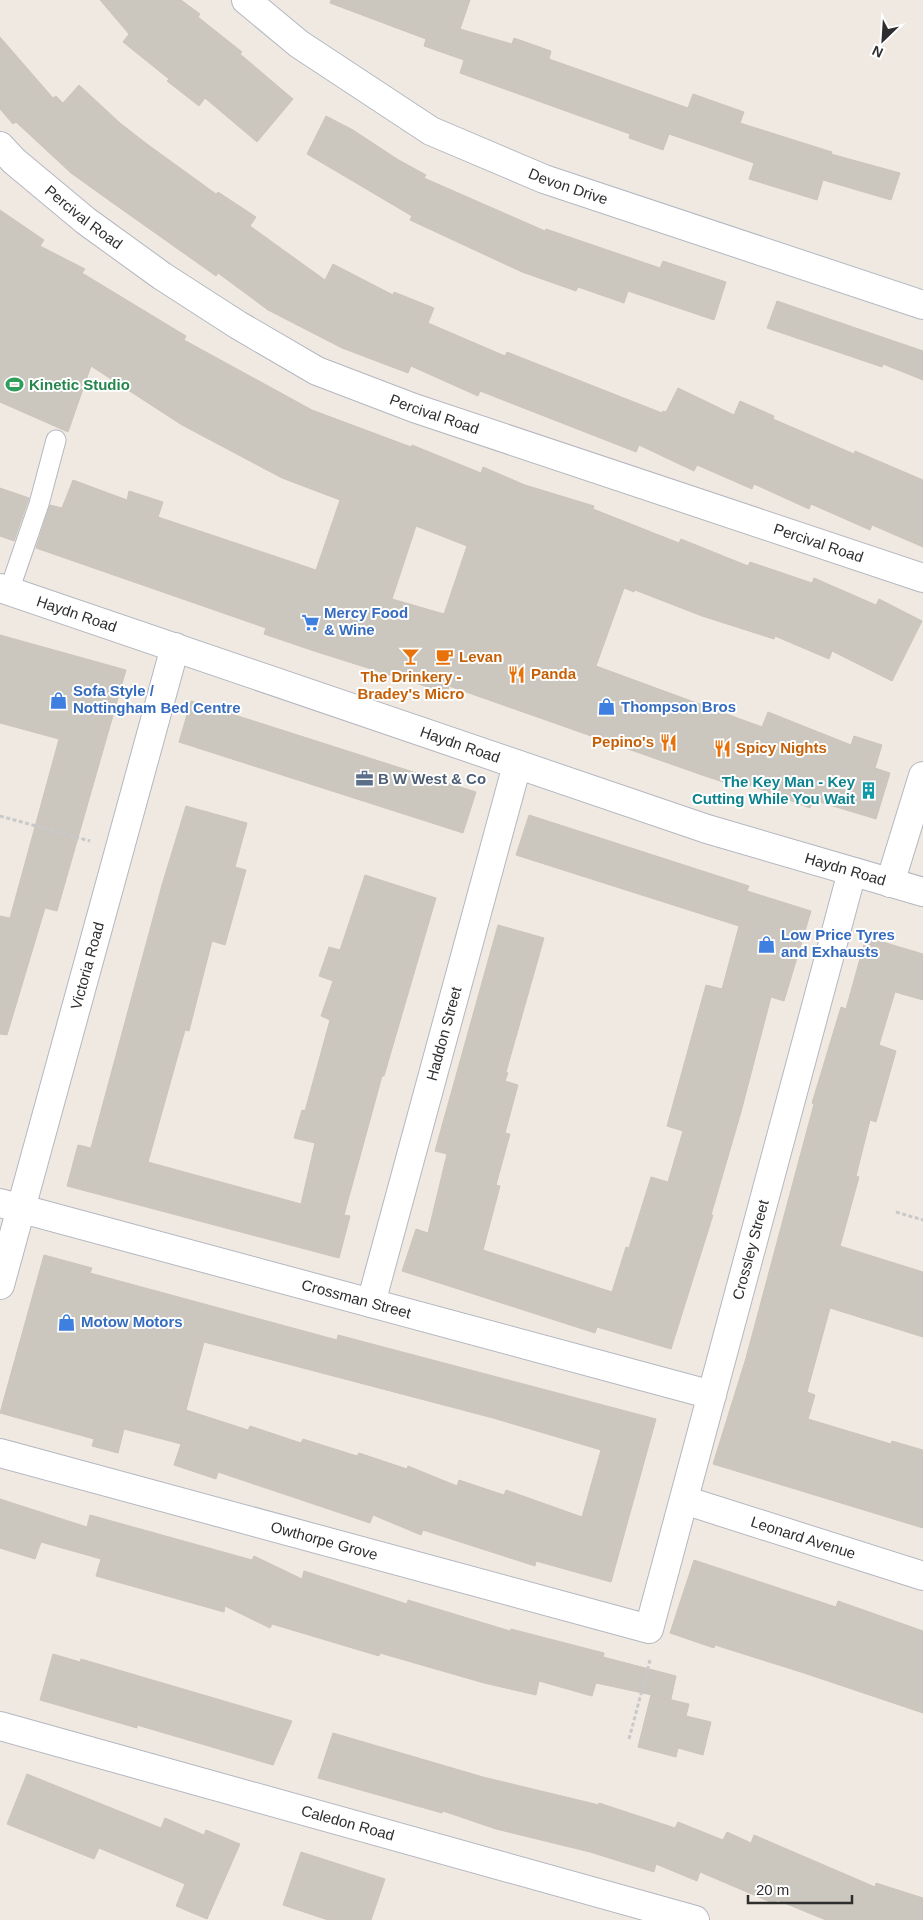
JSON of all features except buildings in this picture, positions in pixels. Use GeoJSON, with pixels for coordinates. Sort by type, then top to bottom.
{"type":"FeatureCollection","features":[{"type":"Feature","properties":{"kind":"street","name":"Devon Drive"},"geometry":{"type":"LineString","coordinates":[[246,0],[299,44],[431,131],[544,179],[923,305]]}},
{"type":"Feature","properties":{"kind":"street","name":"Percival Road"},"geometry":{"type":"LineString","coordinates":[[0,146],[14,161],[86,221],[162,276],[238,325],[317,370],[414,408],[923,578]]}},
{"type":"Feature","properties":{"kind":"street","name":"Haydn Road"},"geometry":{"type":"LineString","coordinates":[[4,590],[707,830],[923,892]]}},
{"type":"Feature","properties":{"kind":"street","name":"Victoria Road"},"geometry":{"type":"LineString","coordinates":[[0,1284],[10,1206],[120,849],[175,647]]}},
{"type":"Feature","properties":{"kind":"street","name":"Haddon Street"},"geometry":{"type":"LineString","coordinates":[[371,1303],[517,765]]}},
{"type":"Feature","properties":{"kind":"street"},"geometry":{"type":"LineString","coordinates":[[890,883],[923,776]]}},
{"type":"Feature","properties":{"kind":"street","name":"Crossley Street"},"geometry":{"type":"LineString","coordinates":[[649,1629],[852,872]]}},
{"type":"Feature","properties":{"kind":"street","name":"Crossman Street"},"geometry":{"type":"LineString","coordinates":[[10,1206],[712,1395]]}},
{"type":"Feature","properties":{"kind":"street","name":"Owthorpe Grove"},"geometry":{"type":"LineString","coordinates":[[0,1453],[649,1629]]}},
{"type":"Feature","properties":{"kind":"street","name":"Leonard Avenue"},"geometry":{"type":"LineString","coordinates":[[684,1500],[923,1576]]}},
{"type":"Feature","properties":{"kind":"street","name":"Caledon Road"},"geometry":{"type":"LineString","coordinates":[[0,1726],[695,1920]]}},
{"type":"Feature","properties":{"kind":"lane"},"geometry":{"type":"LineString","coordinates":[[4,590],[39,504],[56,440]]}},
{"type":"Feature","properties":{"kind":"path"},"geometry":{"type":"LineString","coordinates":[[0,816],[120,849]]}},
{"type":"Feature","properties":{"kind":"path"},"geometry":{"type":"LineString","coordinates":[[896,1212],[923,1220]]}},
{"type":"Feature","properties":{"kind":"path"},"geometry":{"type":"LineString","coordinates":[[629,1739],[650,1661],[649,1629]]}},
{"type":"Feature","properties":{"kind":"place","name":"Kinetic Studio"},"geometry":{"type":"Point","coordinates":[15,385]}},
{"type":"Feature","properties":{"kind":"place","name":"Mercy Food & Wine"},"geometry":{"type":"Point","coordinates":[310,622]}},
{"type":"Feature","properties":{"kind":"place","name":"The Drinkery - Bradey's Micro"},"geometry":{"type":"Point","coordinates":[411,656]}},
{"type":"Feature","properties":{"kind":"place","name":"Levan"},"geometry":{"type":"Point","coordinates":[445,657]}},
{"type":"Feature","properties":{"kind":"place","name":"Panda"},"geometry":{"type":"Point","coordinates":[517,674]}},
{"type":"Feature","properties":{"kind":"place","name":"Sofa Style / Nottingham Bed Centre"},"geometry":{"type":"Point","coordinates":[59,700]}},
{"type":"Feature","properties":{"kind":"place","name":"Thompson Bros"},"geometry":{"type":"Point","coordinates":[607,707]}},
{"type":"Feature","properties":{"kind":"place","name":"Pepino's"},"geometry":{"type":"Point","coordinates":[668,742]}},
{"type":"Feature","properties":{"kind":"place","name":"Spicy Nights"},"geometry":{"type":"Point","coordinates":[722,748]}},
{"type":"Feature","properties":{"kind":"place","name":"B W West & Co"},"geometry":{"type":"Point","coordinates":[364,779]}},
{"type":"Feature","properties":{"kind":"place","name":"The Key Man - Key Cutting While You Wait"},"geometry":{"type":"Point","coordinates":[869,791]}},
{"type":"Feature","properties":{"kind":"place","name":"Low Price Tyres and Exhausts"},"geometry":{"type":"Point","coordinates":[767,944]}},
{"type":"Feature","properties":{"kind":"place","name":"Motow Motors"},"geometry":{"type":"Point","coordinates":[67,1322]}}]}
